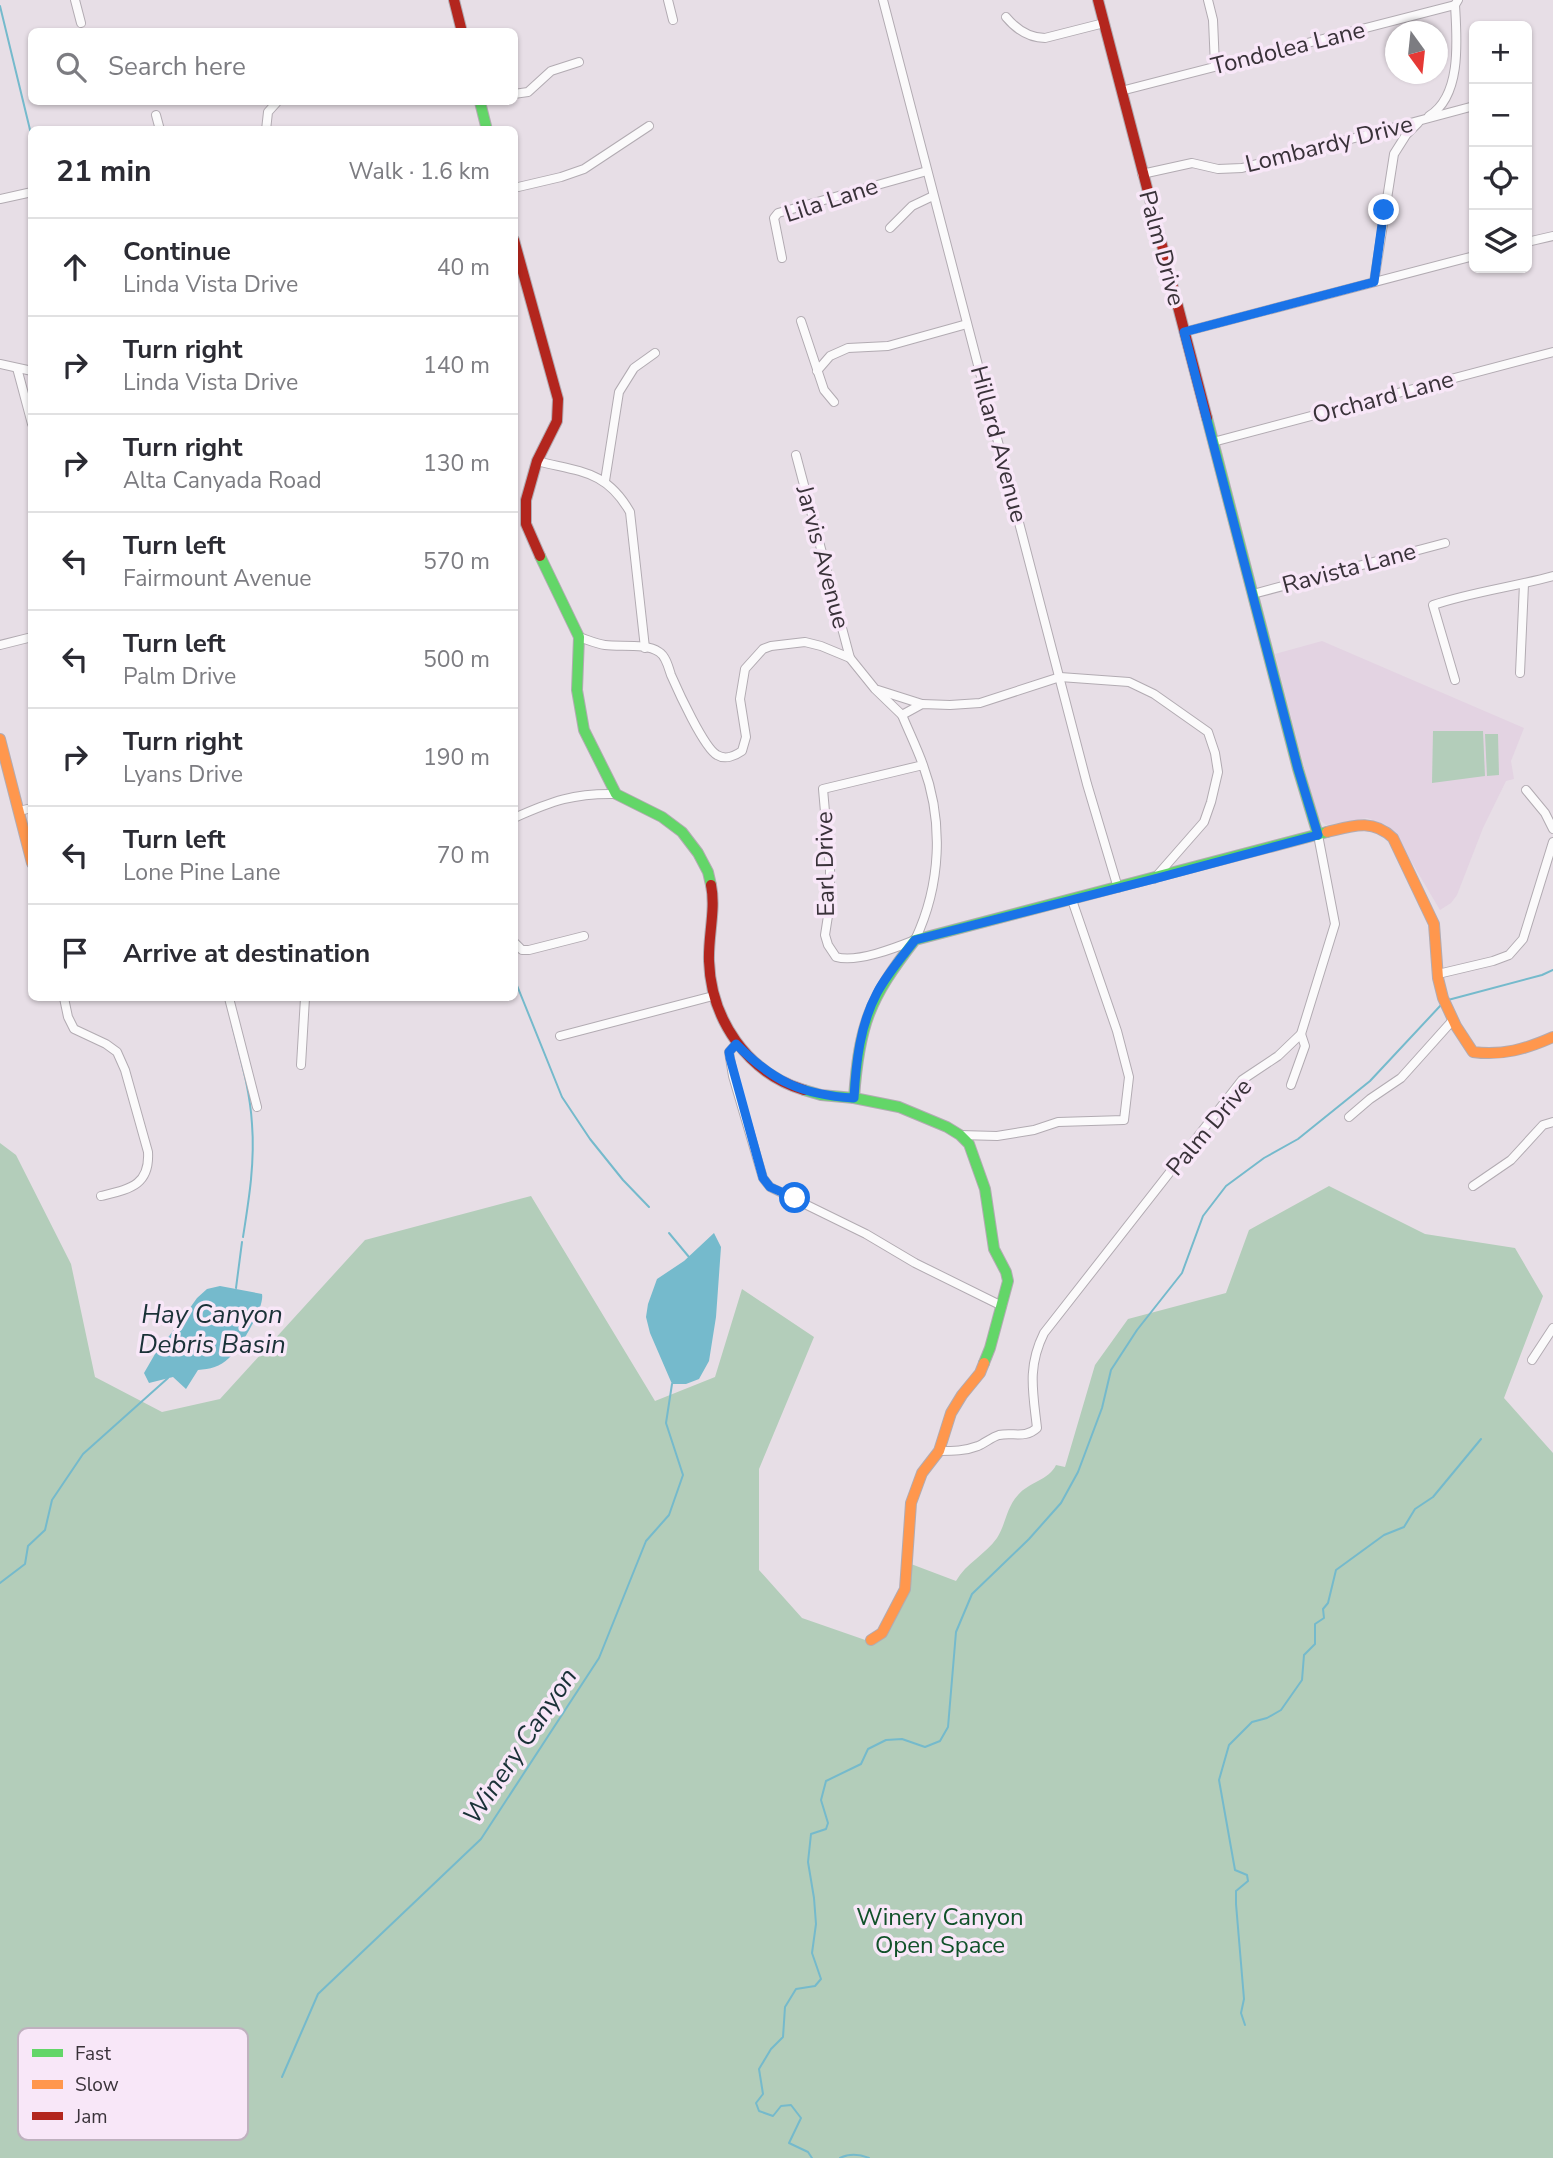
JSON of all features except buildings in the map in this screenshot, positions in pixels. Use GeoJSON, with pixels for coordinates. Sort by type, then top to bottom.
{"type":"FeatureCollection","features":[{"type":"Feature","properties":{"kind":"street"},"geometry":{"type":"LineString","coordinates":[[75,0],[81,23]]}},
{"type":"Feature","properties":{"kind":"street"},"geometry":{"type":"LineString","coordinates":[[454,0],[460,28]]}},
{"type":"Feature","properties":{"kind":"street"},"geometry":{"type":"LineString","coordinates":[[668,0],[673,20]]}},
{"type":"Feature","properties":{"kind":"street","name":"Hillard Avenue"},"geometry":{"type":"LineString","coordinates":[[883,0],[1087,784],[1118,888]]}},
{"type":"Feature","properties":{"kind":"street","name":"Palm Drive"},"geometry":{"type":"LineString","coordinates":[[939,1451],[961,1451],[999,1435],[1020,1436],[1031,1433],[1037,1427],[1031,1375],[1035,1351],[1044,1333],[1242,1080],[1278,1056],[1301,1034],[1335,925],[1318,835],[1298,769],[1098,0]]}},
{"type":"Feature","properties":{"kind":"street"},"geometry":{"type":"LineString","coordinates":[[1208,0],[1213,20],[1215,66]]}},
{"type":"Feature","properties":{"kind":"street"},"geometry":{"type":"LineString","coordinates":[[1374,282],[1394,154],[1406,135],[1442,107],[1452,79],[1457,55],[1456,3]]}},
{"type":"Feature","properties":{"kind":"street","name":"Tondolea Lane"},"geometry":{"type":"LineString","coordinates":[[1121,91],[1456,3]]}},
{"type":"Feature","properties":{"kind":"street"},"geometry":{"type":"LineString","coordinates":[[1006,17],[1030,36],[1037,38],[1104,23]]}},
{"type":"Feature","properties":{"kind":"street"},"geometry":{"type":"LineString","coordinates":[[518,93],[528,92],[551,71],[579,62]]}},
{"type":"Feature","properties":{"kind":"street"},"geometry":{"type":"LineString","coordinates":[[266,126],[268,113],[275,105]]}},
{"type":"Feature","properties":{"kind":"street"},"geometry":{"type":"LineString","coordinates":[[481,105],[486,126]]}},
{"type":"Feature","properties":{"kind":"street","name":"Lombardy Drive"},"geometry":{"type":"LineString","coordinates":[[1142,174],[1192,163],[1218,169],[1242,168],[1469,108]]}},
{"type":"Feature","properties":{"kind":"street"},"geometry":{"type":"LineString","coordinates":[[156,115],[159,126]]}},
{"type":"Feature","properties":{"kind":"street"},"geometry":{"type":"LineString","coordinates":[[518,187],[584,169],[649,126]]}},
{"type":"Feature","properties":{"kind":"street","name":"Lila Lane"},"geometry":{"type":"LineString","coordinates":[[782,258],[774,218],[778,213],[927,171]]}},
{"type":"Feature","properties":{"kind":"street"},"geometry":{"type":"LineString","coordinates":[[0,199],[28,193]]}},
{"type":"Feature","properties":{"kind":"street"},"geometry":{"type":"LineString","coordinates":[[890,228],[912,206],[933,196]]}},
{"type":"Feature","properties":{"kind":"street"},"geometry":{"type":"LineString","coordinates":[[1532,241],[1553,236]]}},
{"type":"Feature","properties":{"kind":"street"},"geometry":{"type":"LineString","coordinates":[[518,254],[558,399],[557,421],[537,461],[526,500],[526,524],[579,637],[577,690],[584,730],[616,794]]}},
{"type":"Feature","properties":{"kind":"street"},"geometry":{"type":"LineString","coordinates":[[1184,332],[1469,257]]}},
{"type":"Feature","properties":{"kind":"street"},"geometry":{"type":"LineString","coordinates":[[801,321],[824,390],[834,402]]}},
{"type":"Feature","properties":{"kind":"street"},"geometry":{"type":"LineString","coordinates":[[817,371],[831,356],[848,348],[888,346],[967,324]]}},
{"type":"Feature","properties":{"kind":"street","name":"Orchard Lane"},"geometry":{"type":"LineString","coordinates":[[1213,442],[1553,352]]}},
{"type":"Feature","properties":{"kind":"street"},"geometry":{"type":"LineString","coordinates":[[605,481],[619,392],[634,369],[654,353]]}},
{"type":"Feature","properties":{"kind":"street"},"geometry":{"type":"LineString","coordinates":[[0,364],[28,370]]}},
{"type":"Feature","properties":{"kind":"street"},"geometry":{"type":"LineString","coordinates":[[17,368],[28,410]]}},
{"type":"Feature","properties":{"kind":"street","name":"Jarvis Avenue"},"geometry":{"type":"LineString","coordinates":[[796,455],[850,658]]}},
{"type":"Feature","properties":{"kind":"street"},"geometry":{"type":"LineString","coordinates":[[537,461],[592,475],[605,481],[621,496],[630,512],[645,648]]}},
{"type":"Feature","properties":{"kind":"street","name":"Ravista Lane"},"geometry":{"type":"LineString","coordinates":[[1253,594],[1445,543]]}},
{"type":"Feature","properties":{"kind":"street"},"geometry":{"type":"LineString","coordinates":[[1455,680],[1433,605],[1461,596],[1553,576]]}},
{"type":"Feature","properties":{"kind":"street"},"geometry":{"type":"LineString","coordinates":[[1520,673],[1524,584]]}},
{"type":"Feature","properties":{"kind":"street"},"geometry":{"type":"LineString","coordinates":[[579,637],[605,645],[659,651],[707,744],[714,754],[721,757],[742,751],[746,737],[740,699],[745,669],[763,649],[771,646],[805,642],[850,658],[875,689],[902,715],[932,794],[937,843],[935,876],[915,940],[877,993],[866,1018],[858,1053],[854,1098]]}},
{"type":"Feature","properties":{"kind":"street"},"geometry":{"type":"LineString","coordinates":[[0,645],[28,638]]}},
{"type":"Feature","properties":{"kind":"street"},"geometry":{"type":"LineString","coordinates":[[875,689],[922,704],[950,705],[980,703],[1060,677],[1129,682],[1154,694],[1208,732],[1215,752],[1217,772],[1204,822],[1154,879]]}},
{"type":"Feature","properties":{"kind":"street"},"geometry":{"type":"LineString","coordinates":[[902,715],[922,704]]}},
{"type":"Feature","properties":{"kind":"street"},"geometry":{"type":"LineString","coordinates":[[0,742],[28,847]]}},
{"type":"Feature","properties":{"kind":"street","name":"Earl Drive"},"geometry":{"type":"LineString","coordinates":[[915,940],[896,948],[849,958],[836,957],[828,945],[825,935],[830,903],[830,869],[823,789],[923,765]]}},
{"type":"Feature","properties":{"kind":"street"},"geometry":{"type":"LineString","coordinates":[[1526,790],[1545,813],[1553,829]]}},
{"type":"Feature","properties":{"kind":"street"},"geometry":{"type":"LineString","coordinates":[[518,816],[545,804],[586,794],[616,794],[662,817],[682,832],[708,872],[712,891],[709,961],[713,996],[736,1044],[757,1065],[794,1087],[821,1095],[899,1107],[947,1127],[969,1144],[989,1206],[990,1233],[994,1249],[1008,1281],[990,1348],[980,1373],[951,1413],[939,1451],[922,1473],[912,1503],[905,1589],[882,1633],[871,1640]]}},
{"type":"Feature","properties":{"kind":"street"},"geometry":{"type":"LineString","coordinates":[[19,811],[28,809]]}},
{"type":"Feature","properties":{"kind":"street"},"geometry":{"type":"LineString","coordinates":[[915,940],[1359,824],[1369,824],[1387,832],[1393,838],[1434,924],[1441,990],[1451,1015],[1474,1052],[1493,1056],[1513,1052],[1553,1037]]}},
{"type":"Feature","properties":{"kind":"street"},"geometry":{"type":"LineString","coordinates":[[1438,974],[1509,955],[1523,939],[1553,842]]}},
{"type":"Feature","properties":{"kind":"street"},"geometry":{"type":"LineString","coordinates":[[960,1135],[997,1136],[1034,1130],[1058,1122],[1124,1120],[1129,1077],[1117,1031],[1072,900]]}},
{"type":"Feature","properties":{"kind":"street"},"geometry":{"type":"LineString","coordinates":[[518,946],[522,950],[529,950],[584,936]]}},
{"type":"Feature","properties":{"kind":"street"},"geometry":{"type":"LineString","coordinates":[[560,1036],[713,996]]}},
{"type":"Feature","properties":{"kind":"street"},"geometry":{"type":"LineString","coordinates":[[65,1001],[74,1029],[107,1044],[117,1052],[125,1070],[148,1152],[145,1176],[136,1185],[100,1196]]}},
{"type":"Feature","properties":{"kind":"street"},"geometry":{"type":"LineString","coordinates":[[230,1001],[257,1107]]}},
{"type":"Feature","properties":{"kind":"street"},"geometry":{"type":"LineString","coordinates":[[302,1065],[305,1001]]}},
{"type":"Feature","properties":{"kind":"street"},"geometry":{"type":"LineString","coordinates":[[1349,1117],[1370,1099],[1401,1079],[1451,1015]]}},
{"type":"Feature","properties":{"kind":"street"},"geometry":{"type":"LineString","coordinates":[[1291,1085],[1305,1046],[1301,1034]]}},
{"type":"Feature","properties":{"kind":"street"},"geometry":{"type":"LineString","coordinates":[[736,1044],[729,1052],[733,1076],[763,1178],[770,1187],[1002,1306]]}},
{"type":"Feature","properties":{"kind":"street"},"geometry":{"type":"LineString","coordinates":[[1473,1186],[1511,1160],[1543,1125],[1553,1122]]}},
{"type":"Feature","properties":{"kind":"street"},"geometry":{"type":"LineString","coordinates":[[1532,1360],[1553,1328]]}},
{"type":"Feature","properties":{"kind":"street"},"geometry":{"type":"LineString","coordinates":[[1545,1342],[1553,1335]]}},
{"type":"Feature","properties":{"kind":"shaded area"},"geometry":{"type":"Polygon","coordinates":[[[1322,641],[1524,728],[1511,761],[1514,779],[1506,781],[1483,828],[1457,895],[1440,910],[1395,834],[1386,825],[1367,818],[1326,825],[1317,817],[1275,654],[1322,641]]]}},
{"type":"Feature","properties":{"kind":"green space"},"geometry":{"type":"Polygon","coordinates":[[[1433,731],[1483,731],[1485,776],[1432,783],[1433,731]]]}},
{"type":"Feature","properties":{"kind":"green space"},"geometry":{"type":"Polygon","coordinates":[[[1485,734],[1498,734],[1499,775],[1487,776],[1485,734]]]}},
{"type":"Feature","properties":{"kind":"green space","name":"Winery Canyon Open Space"},"geometry":{"type":"Polygon","coordinates":[[[0,1143],[16,1155],[71,1264],[95,1377],[162,1412],[220,1399],[365,1240],[531,1196],[655,1401],[715,1377],[742,1289],[814,1337],[759,1469],[759,1570],[802,1618],[871,1642],[878,1638],[911,1564],[956,1581],[997,1538],[1018,1495],[1049,1474],[1056,1465],[1065,1467],[1095,1365],[1128,1319],[1226,1293],[1249,1230],[1329,1186],[1425,1234],[1515,1248],[1543,1296],[1504,1398],[1553,1453],[1553,2158],[0,2158],[0,1143]]]}},
{"type":"Feature","properties":{"kind":"water"},"geometry":{"type":"Polygon","coordinates":[[[714,1233],[721,1247],[716,1317],[709,1361],[699,1379],[686,1384],[672,1384],[650,1333],[646,1317],[648,1304],[657,1279],[684,1261],[714,1233]]]}},
{"type":"Feature","properties":{"kind":"water","name":"Hay Canyon Debris Basin"},"geometry":{"type":"Polygon","coordinates":[[[220,1286],[262,1294],[256,1318],[239,1346],[222,1364],[198,1370],[186,1389],[173,1377],[149,1383],[144,1373],[155,1354],[197,1298],[207,1289],[220,1286]]]}},
{"type":"Feature","properties":{"kind":"waterway"},"geometry":{"type":"LineString","coordinates":[[0,6],[29,126]]}},
{"type":"Feature","properties":{"kind":"waterway"},"geometry":{"type":"LineString","coordinates":[[1448,1000],[1553,970]]}},
{"type":"Feature","properties":{"kind":"waterway"},"geometry":{"type":"LineString","coordinates":[[518,988],[562,1097],[590,1139],[649,1207]]}},
{"type":"Feature","properties":{"kind":"waterway"},"geometry":{"type":"LineString","coordinates":[[812,2158],[808,2152],[789,2143],[801,2118],[791,2105],[781,2106],[773,2116],[759,2111],[756,2103],[763,2094],[759,2069],[771,2049],[783,2037],[785,2007],[796,1989],[815,1986],[821,1979],[812,1953],[816,1924],[808,1862],[811,1834],[826,1829],[828,1823],[821,1800],[826,1781],[861,1764],[868,1749],[886,1740],[902,1739],[925,1747],[940,1741],[948,1727],[956,1632],[972,1594],[1029,1539],[1061,1503],[1078,1472],[1102,1408],[1111,1370],[1137,1330],[1182,1273],[1203,1216],[1226,1186],[1264,1158],[1298,1139],[1370,1081],[1441,1005]]}},
{"type":"Feature","properties":{"kind":"waterway"},"geometry":{"type":"LineString","coordinates":[[232,1024],[247,1086],[253,1138],[243,1237]]}},
{"type":"Feature","properties":{"kind":"waterway"},"geometry":{"type":"LineString","coordinates":[[669,1233],[689,1257]]}},
{"type":"Feature","properties":{"kind":"waterway"},"geometry":{"type":"LineString","coordinates":[[236,1288],[242,1242]]}},
{"type":"Feature","properties":{"kind":"waterway"},"geometry":{"type":"LineString","coordinates":[[0,1583],[25,1564],[28,1546],[45,1530],[52,1500],[83,1454],[168,1378]]}},
{"type":"Feature","properties":{"kind":"waterway","name":"Winery Canyon"},"geometry":{"type":"LineString","coordinates":[[282,2077],[318,1994],[481,1839],[599,1658],[646,1541],[669,1515],[683,1475],[666,1423],[672,1384]]}},
{"type":"Feature","properties":{"kind":"waterway"},"geometry":{"type":"LineString","coordinates":[[1245,2025],[1241,2013],[1244,1999],[1236,1891],[1248,1881],[1247,1875],[1235,1870],[1219,1780],[1229,1745],[1252,1722],[1281,1710],[1302,1680],[1304,1655],[1315,1644],[1315,1624],[1324,1618],[1323,1609],[1328,1603],[1336,1570],[1384,1535],[1404,1527],[1415,1509],[1433,1497],[1481,1439]]}},
{"type":"Feature","properties":{"kind":"waterway"},"geometry":{"type":"LineString","coordinates":[[840,2158],[847,2155],[869,2158]]}},
{"type":"Feature","properties":{"kind":"traffic: fast"},"geometry":{"type":"LineString","coordinates":[[481,105],[486,126]]}},
{"type":"Feature","properties":{"kind":"traffic: fast"},"geometry":{"type":"LineString","coordinates":[[1207,418],[1298,769],[1318,835]]}},
{"type":"Feature","properties":{"kind":"traffic: fast"},"geometry":{"type":"LineString","coordinates":[[540,556],[579,637],[577,690],[584,730],[616,794],[662,817],[682,832],[698,853],[708,872],[711,885]]}},
{"type":"Feature","properties":{"kind":"traffic: fast"},"geometry":{"type":"LineString","coordinates":[[854,1098],[859,1050],[870,1013],[887,979],[915,940],[1327,832]]}},
{"type":"Feature","properties":{"kind":"traffic: fast"},"geometry":{"type":"LineString","coordinates":[[804,1090],[899,1107],[947,1127],[969,1144],[985,1189],[994,1249],[1008,1281],[984,1363]]}},
{"type":"Feature","properties":{"kind":"traffic: slow"},"geometry":{"type":"LineString","coordinates":[[0,739],[28,848]]}},
{"type":"Feature","properties":{"kind":"traffic: slow"},"geometry":{"type":"LineString","coordinates":[[1327,832],[1362,825],[1377,828],[1393,838],[1434,924],[1438,978],[1443,998],[1456,1026],[1473,1052],[1514,1050],[1553,1037]]}},
{"type":"Feature","properties":{"kind":"traffic: slow"},"geometry":{"type":"LineString","coordinates":[[871,1640],[882,1633],[905,1589],[911,1503],[922,1473],[939,1451],[951,1413],[980,1373],[984,1363]]}},
{"type":"Feature","properties":{"kind":"traffic: jam"},"geometry":{"type":"LineString","coordinates":[[454,0],[461,28]]}},
{"type":"Feature","properties":{"kind":"traffic: jam"},"geometry":{"type":"LineString","coordinates":[[1098,0],[1207,418]]}},
{"type":"Feature","properties":{"kind":"traffic: jam"},"geometry":{"type":"LineString","coordinates":[[518,254],[558,399],[557,421],[537,461],[526,500],[526,524],[540,556]]}},
{"type":"Feature","properties":{"kind":"traffic: jam"},"geometry":{"type":"LineString","coordinates":[[711,885],[711,982],[725,1023],[749,1057],[765,1071],[804,1090]]}},
{"type":"Feature","properties":{"kind":"route"},"geometry":{"type":"LineString","coordinates":[[795,1198],[770,1187],[763,1178],[733,1076],[729,1052],[736,1044],[757,1065],[794,1087],[810,1093],[854,1098],[855,1070],[866,1018],[877,993],[915,940],[1318,835],[1298,769],[1184,332],[1374,282],[1384,210]]}}]}
